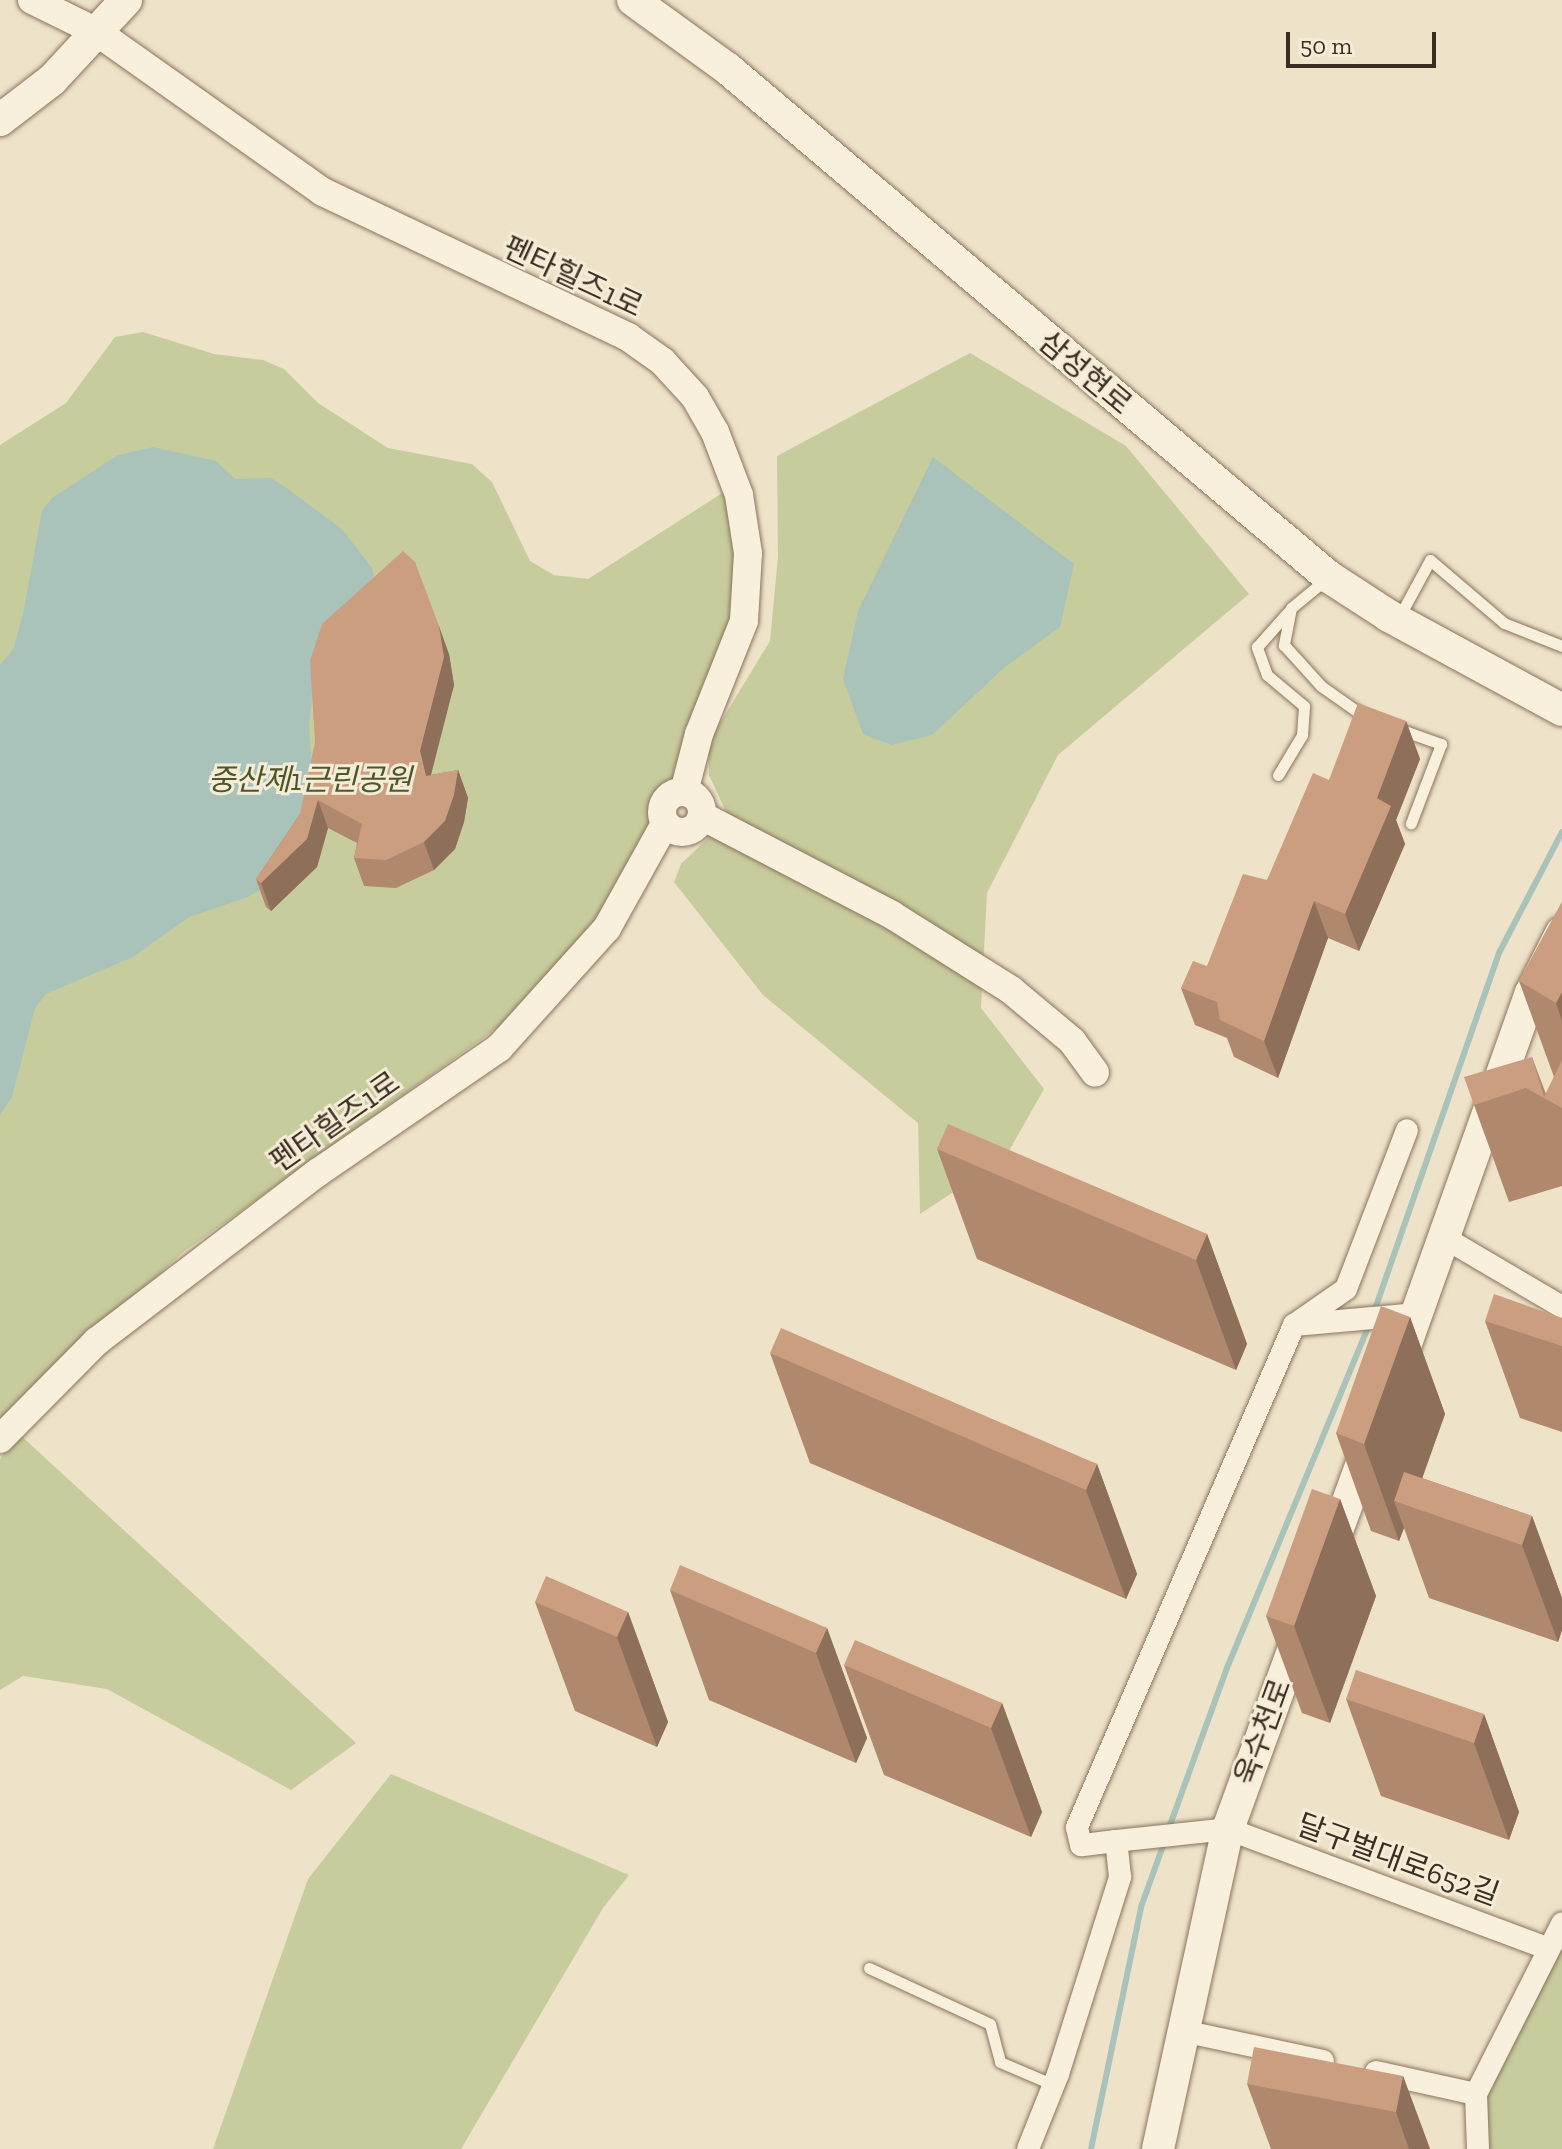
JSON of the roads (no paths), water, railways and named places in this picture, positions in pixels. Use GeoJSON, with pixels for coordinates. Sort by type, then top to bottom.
{"type":"FeatureCollection","features":[{"type":"Feature","properties":{"kind":"main road"},"geometry":{"type":"LineString","coordinates":[[0,120],[52,80],[126,0]]}},
{"type":"Feature","properties":{"kind":"main road","name":"삼성현로"},"geometry":{"type":"LineString","coordinates":[[633,0],[728,69],[1329,577],[1398,620],[1562,710]]}},
{"type":"Feature","properties":{"kind":"main road","name":"욱수천로"},"geometry":{"type":"LineString","coordinates":[[1158,2149],[1228,1829],[1445,1238],[1531,993],[1562,932]]}},
{"type":"Feature","properties":{"kind":"street","name":"펜타힐즈1로"},"geometry":{"type":"LineString","coordinates":[[32,0],[97,32],[258,149],[379,221],[628,337],[662,361],[695,397],[715,432],[739,495],[748,553],[744,621],[699,734],[684,792]]}},
{"type":"Feature","properties":{"kind":"street"},"geometry":{"type":"LineString","coordinates":[[684,792],[700,802],[702,816],[690,831],[676,831],[665,824],[663,804],[672,794],[684,792]]}},
{"type":"Feature","properties":{"kind":"street"},"geometry":{"type":"LineString","coordinates":[[702,816],[892,915],[1011,990],[1072,1041],[1095,1073]]}},
{"type":"Feature","properties":{"kind":"street","name":"펜타힐즈1로"},"geometry":{"type":"LineString","coordinates":[[0,1439],[97,1341],[317,1173],[499,1048],[607,928],[665,824]]}},
{"type":"Feature","properties":{"kind":"street"},"geometry":{"type":"LineString","coordinates":[[1228,1829],[1081,1845],[1077,1827],[1294,1325],[1346,1289],[1407,1130]]}},
{"type":"Feature","properties":{"kind":"street"},"geometry":{"type":"LineString","coordinates":[[1445,1238],[1562,1307]]}},
{"type":"Feature","properties":{"kind":"street"},"geometry":{"type":"LineString","coordinates":[[1294,1325],[1417,1315]]}},
{"type":"Feature","properties":{"kind":"street","name":"달구벌대로652길"},"geometry":{"type":"LineString","coordinates":[[1228,1829],[1547,1948]]}},
{"type":"Feature","properties":{"kind":"street"},"geometry":{"type":"LineString","coordinates":[[1028,2149],[1054,2085],[1120,1877],[1116,1841]]}},
{"type":"Feature","properties":{"kind":"street"},"geometry":{"type":"LineString","coordinates":[[1478,2149],[1476,2094],[1547,1948],[1562,1924]]}},
{"type":"Feature","properties":{"kind":"street"},"geometry":{"type":"LineString","coordinates":[[1183,2031],[1476,2094]]}},
{"type":"Feature","properties":{"kind":"lane"},"geometry":{"type":"LineString","coordinates":[[1398,620],[1430,560],[1504,623],[1562,646]]}},
{"type":"Feature","properties":{"kind":"lane"},"geometry":{"type":"LineString","coordinates":[[1278,775],[1302,735],[1304,706],[1267,675],[1257,647],[1291,608],[1329,577]]}},
{"type":"Feature","properties":{"kind":"lane"},"geometry":{"type":"LineString","coordinates":[[1291,608],[1284,645],[1321,686],[1366,718],[1441,744],[1411,823]]}},
{"type":"Feature","properties":{"kind":"lane"},"geometry":{"type":"LineString","coordinates":[[869,1968],[990,2024],[1000,2062],[1054,2085]]}},
{"type":"Feature","properties":{"kind":"water"},"geometry":{"type":"Polygon","coordinates":[[[153,447],[216,461],[235,479],[271,478],[285,487],[342,529],[372,568],[381,602],[313,691],[309,725],[312,765],[301,839],[283,876],[248,897],[189,917],[133,957],[46,994],[35,1008],[12,1097],[0,1115],[0,665],[13,650],[23,614],[42,511],[52,498],[118,455],[153,447]]]}},
{"type":"Feature","properties":{"kind":"water"},"geometry":{"type":"Polygon","coordinates":[[[933,457],[1074,564],[1060,627],[1005,667],[932,735],[892,745],[863,734],[843,679],[858,611],[933,457]]]}},
{"type":"Feature","properties":{"kind":"waterway"},"geometry":{"type":"LineString","coordinates":[[1374,1312],[1500,951],[1562,832]]}},
{"type":"Feature","properties":{"kind":"waterway"},"geometry":{"type":"LineString","coordinates":[[1169,1828],[1227,1668],[1370,1322]]}},
{"type":"Feature","properties":{"kind":"waterway"},"geometry":{"type":"LineString","coordinates":[[1091,2149],[1141,1907],[1164,1843]]}},
{"type":"Feature","properties":{"kind":"park label","name":"중산제1근린공원"},"geometry":{"type":"Point","coordinates":[310,780]}}]}
